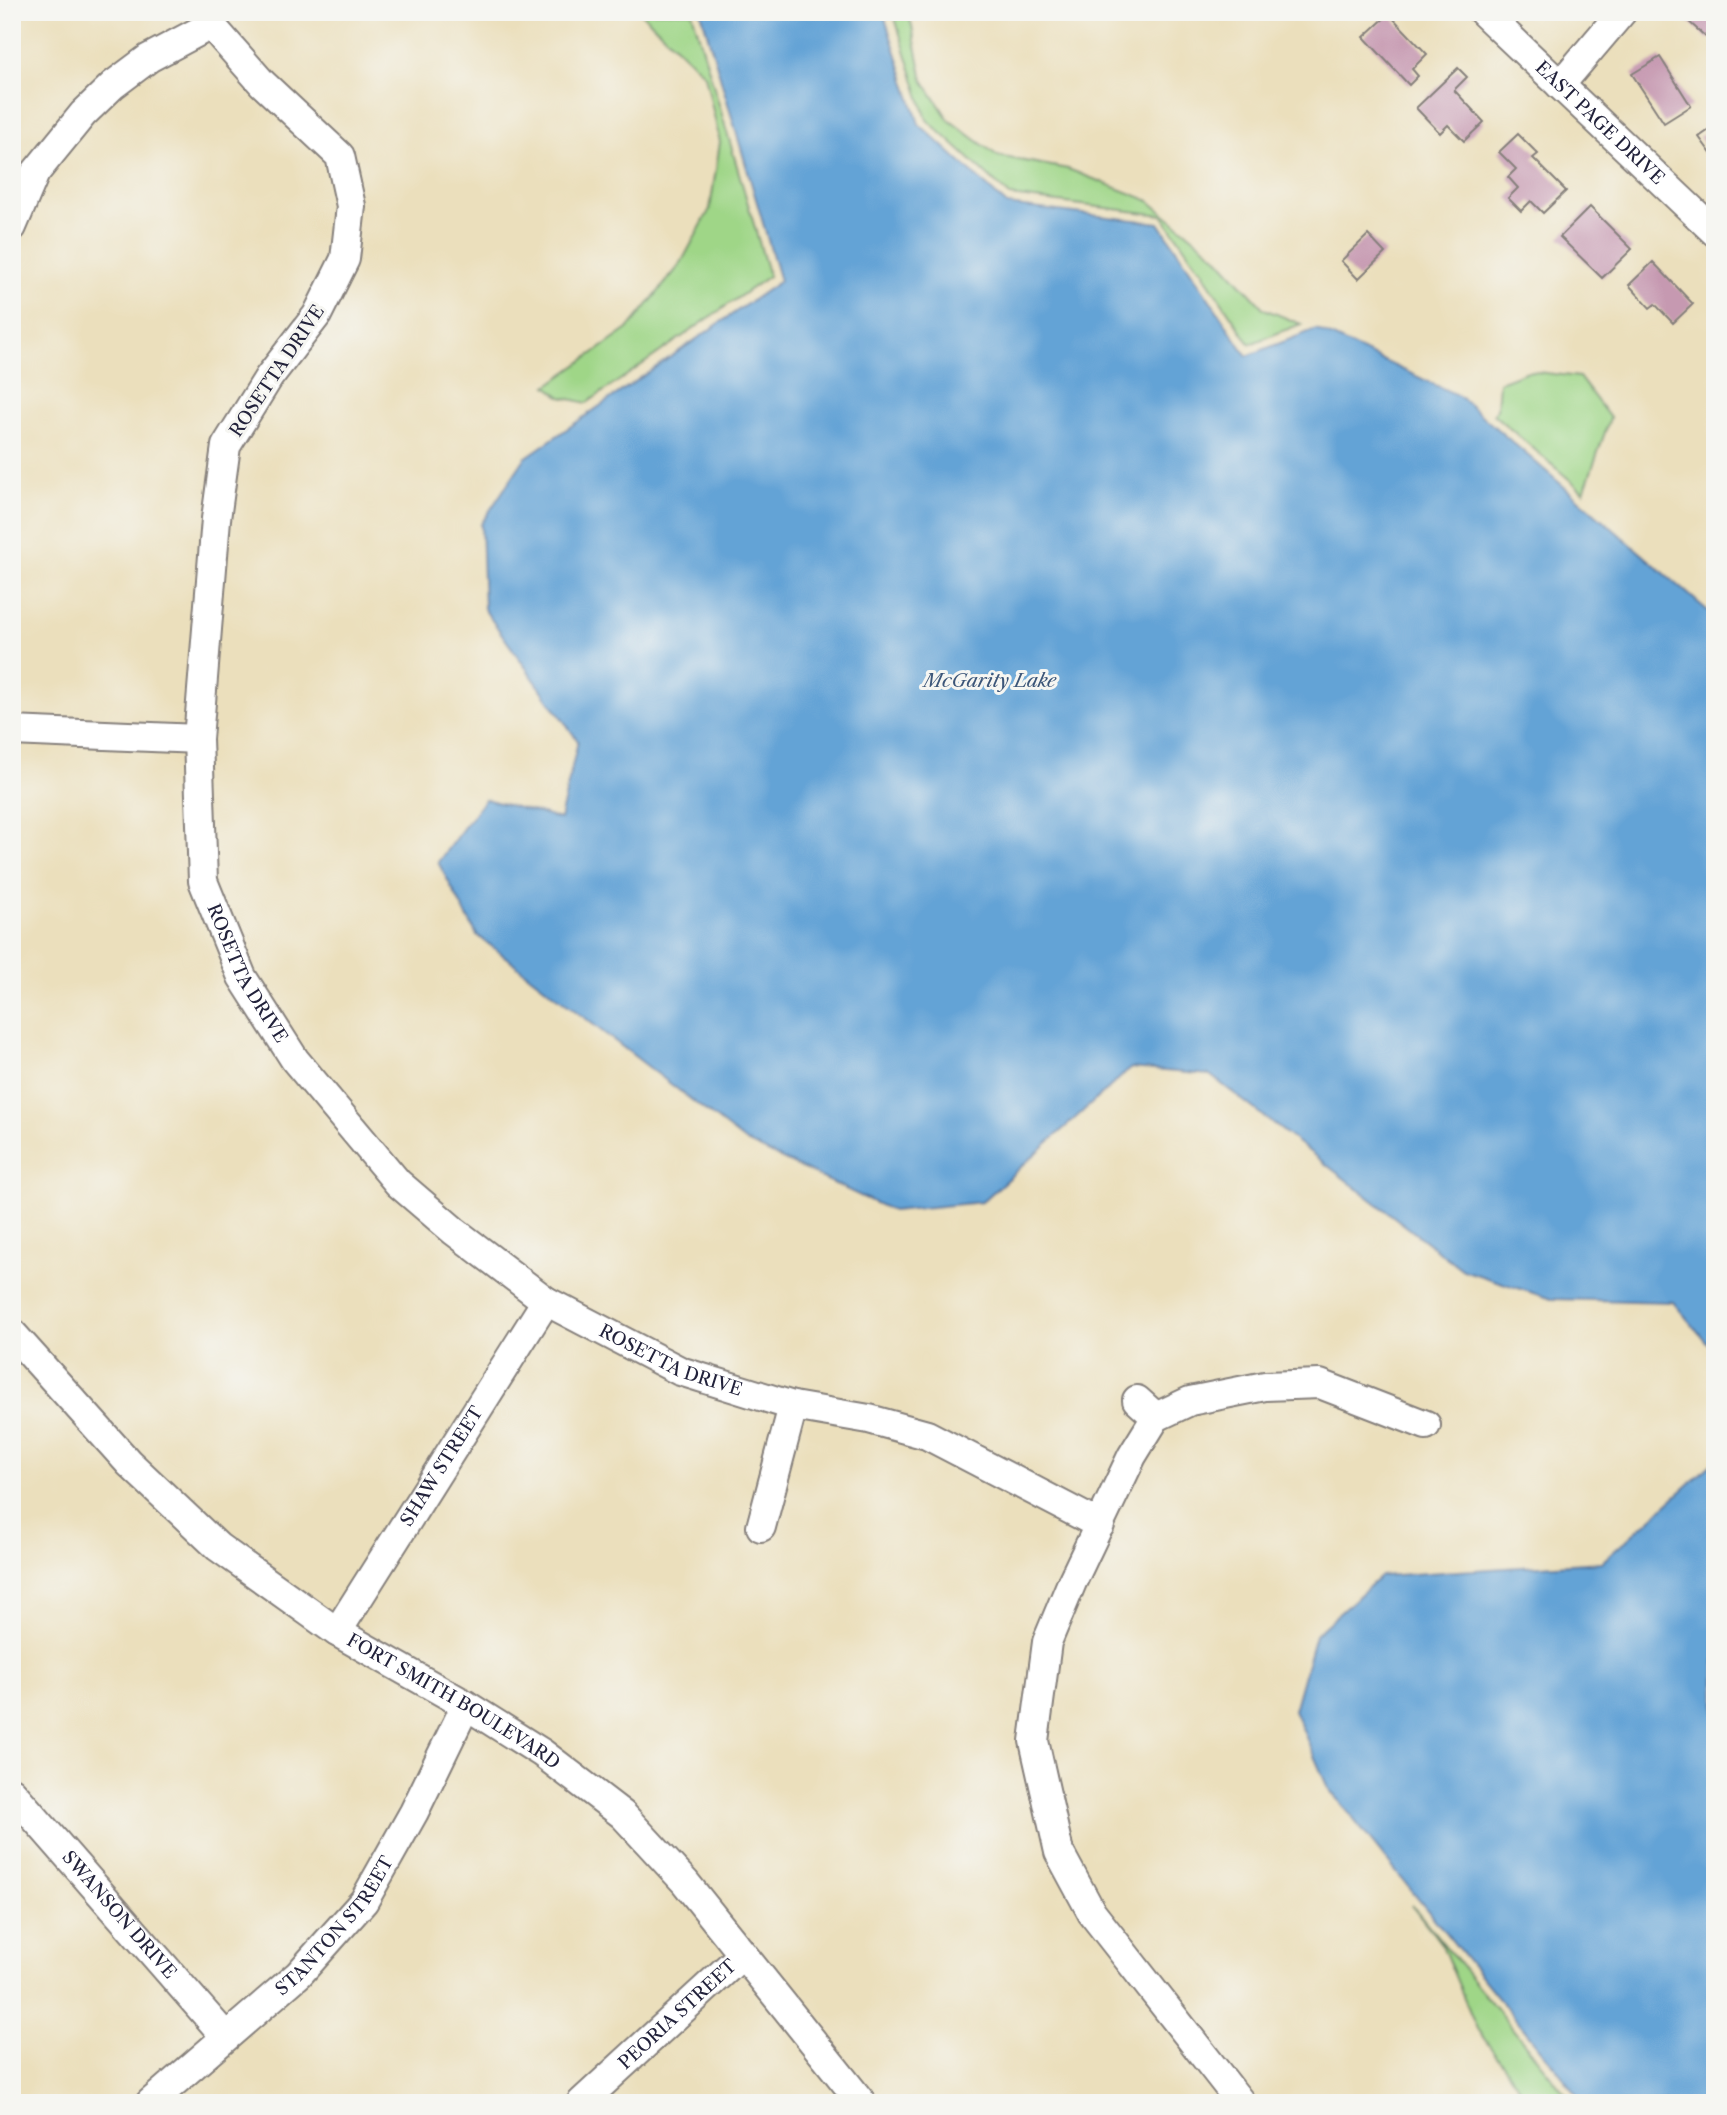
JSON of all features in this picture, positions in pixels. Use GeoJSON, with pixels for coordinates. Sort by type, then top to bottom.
{"type":"FeatureCollection","features":[{"type":"Feature","properties":{"kind":"street","name":"EAST PAGE DRIVE"},"geometry":{"type":"LineString","coordinates":[[1483,12],[1715,232]]}},
{"type":"Feature","properties":{"kind":"street"},"geometry":{"type":"LineString","coordinates":[[1560,85],[1622,12]]}},
{"type":"Feature","properties":{"kind":"street"},"geometry":{"type":"LineString","coordinates":[[12,228],[35,173],[83,114],[113,85],[149,58],[210,19]]}},
{"type":"Feature","properties":{"kind":"street","name":"ROSETTA DRIVE"},"geometry":{"type":"LineString","coordinates":[[210,19],[262,83],[340,156],[351,206],[345,259],[323,304],[269,377],[226,446],[216,520],[198,739],[203,881],[242,977],[295,1060],[398,1183],[454,1231],[546,1301],[680,1371],[793,1406],[869,1419],[927,1435],[1100,1525]]}},
{"type":"Feature","properties":{"kind":"street"},"geometry":{"type":"LineString","coordinates":[[12,731],[198,739]]}},
{"type":"Feature","properties":{"kind":"street","name":"SHAW STREET"},"geometry":{"type":"LineString","coordinates":[[337,1632],[546,1301]]}},
{"type":"Feature","properties":{"kind":"street","name":"FORT SMITH BOULEVARD"},"geometry":{"type":"LineString","coordinates":[[12,1333],[129,1463],[218,1547],[337,1632],[466,1705],[542,1753],[623,1815],[685,1882],[862,2103]]}},
{"type":"Feature","properties":{"kind":"street"},"geometry":{"type":"LineString","coordinates":[[1241,2103],[1092,1913],[1059,1852],[1034,1741],[1047,1642],[1132,1456],[1146,1408],[1265,1386],[1320,1384],[1426,1425]]}},
{"type":"Feature","properties":{"kind":"street"},"geometry":{"type":"LineString","coordinates":[[761,1527],[793,1406]]}},
{"type":"Feature","properties":{"kind":"street","name":"STANTON STREET"},"geometry":{"type":"LineString","coordinates":[[150,2103],[299,1974],[364,1900],[414,1812],[466,1705]]}},
{"type":"Feature","properties":{"kind":"street","name":"SWANSON DRIVE"},"geometry":{"type":"LineString","coordinates":[[12,1792],[225,2036]]}},
{"type":"Feature","properties":{"kind":"street","name":"PEORIA STREET"},"geometry":{"type":"LineString","coordinates":[[581,2103],[742,1955]]}},
{"type":"Feature","properties":{"kind":"green space"},"geometry":{"type":"Polygon","coordinates":[[[640,12],[692,12],[769,276],[587,403],[561,397],[547,386],[628,329],[680,265],[710,209],[720,142],[705,75],[640,12]]]}},
{"type":"Feature","properties":{"kind":"green space"},"geometry":{"type":"Polygon","coordinates":[[[893,12],[905,12],[911,22],[923,80],[949,120],[998,156],[1068,169],[1148,200],[1215,255],[1264,309],[1301,324],[1250,344],[1203,270],[1162,215],[1010,196],[927,120],[893,12]]]}},
{"type":"Feature","properties":{"kind":"green space"},"geometry":{"type":"Polygon","coordinates":[[[1528,371],[1579,377],[1610,418],[1584,492],[1493,414],[1497,409],[1499,382],[1528,371]]]}},
{"type":"Feature","properties":{"kind":"green space"},"geometry":{"type":"Polygon","coordinates":[[[1412,1905],[1573,2103],[1531,2103],[1477,2029],[1442,1945],[1412,1905]]]}},
{"type":"Feature","properties":{"kind":"water","name":"McGarity Lake"},"geometry":{"type":"Polygon","coordinates":[[[701,12],[883,12],[919,124],[1007,205],[1159,223],[1247,356],[1316,329],[1459,396],[1715,617],[1715,1352],[1673,1302],[1551,1299],[1463,1270],[1210,1075],[1131,1068],[982,1202],[892,1211],[746,1142],[477,935],[438,862],[485,799],[560,819],[578,741],[484,609],[481,524],[525,458],[780,281],[701,12]]]}},
{"type":"Feature","properties":{"kind":"water"},"geometry":{"type":"Polygon","coordinates":[[[1715,1461],[1715,2103],[1584,2103],[1328,1788],[1294,1710],[1315,1635],[1381,1576],[1602,1562],[1715,1461]]]}},
{"type":"Feature","properties":{"kind":"building"},"geometry":{"type":"Polygon","coordinates":[[[1695,12],[1715,12],[1715,32],[1708,39],[1687,20],[1695,12]]]}},
{"type":"Feature","properties":{"kind":"building"},"geometry":{"type":"Polygon","coordinates":[[[1389,14],[1427,54],[1412,69],[1418,76],[1409,85],[1364,37],[1389,14]]]}},
{"type":"Feature","properties":{"kind":"building"},"geometry":{"type":"Polygon","coordinates":[[[1660,57],[1691,106],[1664,123],[1632,74],[1660,57]]]}},
{"type":"Feature","properties":{"kind":"building"},"geometry":{"type":"Polygon","coordinates":[[[1458,68],[1467,77],[1454,90],[1484,122],[1464,141],[1448,125],[1440,133],[1416,108],[1458,68]]]}},
{"type":"Feature","properties":{"kind":"building"},"geometry":{"type":"Polygon","coordinates":[[[1715,126],[1715,159],[1699,137],[1715,126]]]}},
{"type":"Feature","properties":{"kind":"building"},"geometry":{"type":"Polygon","coordinates":[[[1518,134],[1538,154],[1533,158],[1566,191],[1543,213],[1531,201],[1521,211],[1508,198],[1518,188],[1508,177],[1516,169],[1499,152],[1518,134]]]}},
{"type":"Feature","properties":{"kind":"building"},"geometry":{"type":"Polygon","coordinates":[[[1590,207],[1632,249],[1602,278],[1560,237],[1590,207]]]}},
{"type":"Feature","properties":{"kind":"building"},"geometry":{"type":"Polygon","coordinates":[[[1368,235],[1385,253],[1358,279],[1341,261],[1368,235]]]}},
{"type":"Feature","properties":{"kind":"building"},"geometry":{"type":"Polygon","coordinates":[[[1653,262],[1693,304],[1673,323],[1655,304],[1650,308],[1629,285],[1653,262]]]}}]}
